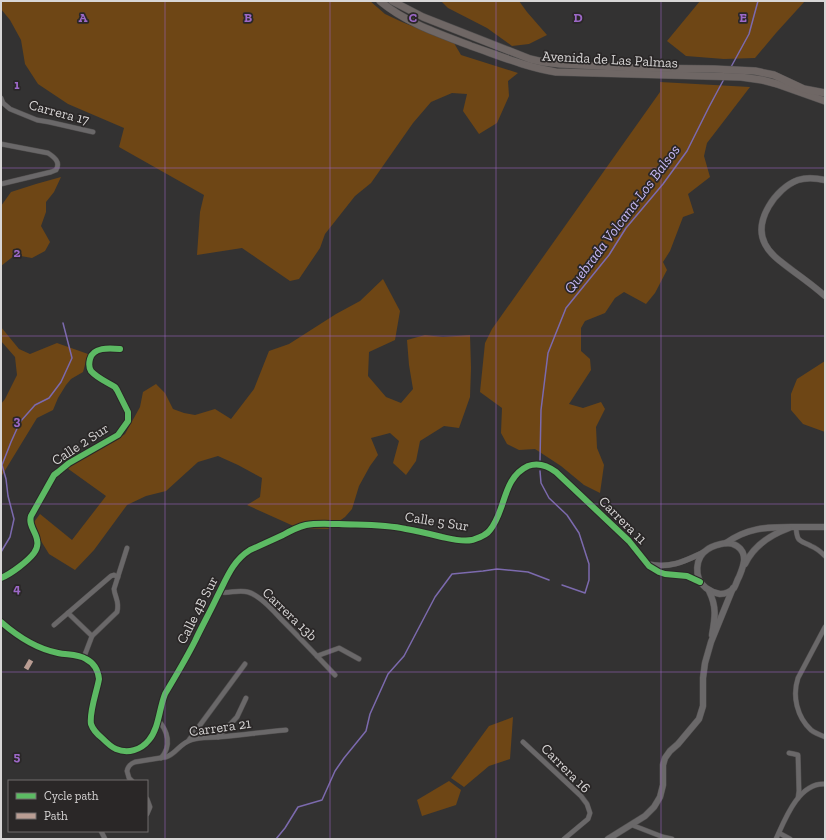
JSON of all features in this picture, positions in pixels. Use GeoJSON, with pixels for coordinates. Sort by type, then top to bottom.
{"type":"FeatureCollection","features":[{"type":"Feature","properties":{"kind":"main road","name":"Avenida de Las Palmas"},"geometry":{"type":"LineString","coordinates":[[380,1],[403,17],[434,32],[518,63],[539,69],[556,72],[714,72]]}},
{"type":"Feature","properties":{"kind":"main road","name":"Avenida de Las Palmas"},"geometry":{"type":"LineString","coordinates":[[392,1],[408,11],[530,60],[560,64],[733,73],[755,71],[774,75],[804,89],[825,93]]}},
{"type":"Feature","properties":{"kind":"main road","name":"Avenida de Las Palmas"},"geometry":{"type":"LineString","coordinates":[[733,73],[777,84],[825,101]]}},
{"type":"Feature","properties":{"kind":"main road"},"geometry":{"type":"LineString","coordinates":[[825,180],[814,178],[799,180],[792,182],[784,188],[768,207],[763,217],[761,229],[764,243],[771,254],[825,296]]}},
{"type":"Feature","properties":{"kind":"main road"},"geometry":{"type":"LineString","coordinates":[[711,642],[714,607],[709,591],[700,582],[697,573],[697,566],[705,551],[716,545],[726,543],[737,535],[752,530],[772,527],[825,527]]}},
{"type":"Feature","properties":{"kind":"main road"},"geometry":{"type":"LineString","coordinates":[[608,839],[645,816],[657,802],[663,785],[663,765],[665,758],[699,719],[703,706],[703,671],[707,654],[733,588],[751,553],[763,541],[774,534],[794,527]]}},
{"type":"Feature","properties":{"kind":"main road"},"geometry":{"type":"LineString","coordinates":[[726,543],[740,548],[743,552],[743,567]]}},
{"type":"Feature","properties":{"kind":"main road"},"geometry":{"type":"LineString","coordinates":[[709,591],[714,593],[724,593],[733,588]]}},
{"type":"Feature","properties":{"kind":"street","name":"Carrera 17"},"geometry":{"type":"LineString","coordinates":[[1,98],[3,103],[10,108],[37,120],[93,132]]}},
{"type":"Feature","properties":{"kind":"street"},"geometry":{"type":"LineString","coordinates":[[1,144],[48,153],[58,162],[58,167],[56,170],[51,172],[1,184]]}},
{"type":"Feature","properties":{"kind":"street","name":"Calle 2 Sur"},"geometry":{"type":"LineString","coordinates":[[1,578],[8,575],[22,564],[36,550],[37,542],[30,520],[54,475],[69,463],[118,435],[128,421],[128,412],[117,390],[115,387],[94,374],[90,369],[89,361],[91,354],[94,352],[107,348],[120,349]]}},
{"type":"Feature","properties":{"kind":"street","name":"Carrera 11"},"geometry":{"type":"LineString","coordinates":[[534,465],[538,464],[546,466],[556,472],[629,542],[647,564],[654,570],[665,574],[687,576],[700,582]]}},
{"type":"Feature","properties":{"kind":"street","name":"Calle 5 Sur"},"geometry":{"type":"LineString","coordinates":[[295,529],[318,524],[381,525],[460,540],[471,540],[481,537],[490,531],[497,519],[506,493],[513,479],[521,471],[534,465]]}},
{"type":"Feature","properties":{"kind":"street"},"geometry":{"type":"LineString","coordinates":[[794,527],[799,540],[817,549],[825,556]]}},
{"type":"Feature","properties":{"kind":"street","name":"Calle 4B Sur"},"geometry":{"type":"LineString","coordinates":[[154,732],[165,694],[193,644],[226,578],[236,562],[250,550],[295,529]]}},
{"type":"Feature","properties":{"kind":"street"},"geometry":{"type":"LineString","coordinates":[[84,658],[92,636],[117,612],[117,599],[114,589],[128,548]]}},
{"type":"Feature","properties":{"kind":"street","name":"Carrera 11"},"geometry":{"type":"LineString","coordinates":[[647,564],[673,565],[705,551]]}},
{"type":"Feature","properties":{"kind":"street"},"geometry":{"type":"LineString","coordinates":[[54,625],[111,576],[114,575],[118,577]]}},
{"type":"Feature","properties":{"kind":"street","name":"Carrera 13b"},"geometry":{"type":"LineString","coordinates":[[220,592],[228,593],[241,591],[254,594],[274,611],[335,675]]}},
{"type":"Feature","properties":{"kind":"street"},"geometry":{"type":"LineString","coordinates":[[68,613],[92,636]]}},
{"type":"Feature","properties":{"kind":"street"},"geometry":{"type":"LineString","coordinates":[[1,622],[20,637],[36,646],[49,651],[84,658],[94,666],[98,673],[99,679],[90,717],[92,726],[96,732],[114,748],[121,751],[131,751],[141,747],[149,741],[154,732],[165,731]]}},
{"type":"Feature","properties":{"kind":"street"},"geometry":{"type":"LineString","coordinates":[[825,627],[798,678],[795,694],[798,709],[805,723],[811,730],[825,737]]}},
{"type":"Feature","properties":{"kind":"street"},"geometry":{"type":"LineString","coordinates":[[317,656],[339,648],[359,658]]}},
{"type":"Feature","properties":{"kind":"street"},"geometry":{"type":"LineString","coordinates":[[189,741],[245,664]]}},
{"type":"Feature","properties":{"kind":"street"},"geometry":{"type":"LineString","coordinates":[[218,737],[237,717],[246,698]]}},
{"type":"Feature","properties":{"kind":"street"},"geometry":{"type":"LineString","coordinates":[[131,780],[127,771],[129,765],[135,762],[161,758],[165,754],[168,743],[163,726],[158,720]]}},
{"type":"Feature","properties":{"kind":"street","name":"Carrera 21"},"geometry":{"type":"LineString","coordinates":[[161,758],[170,756],[179,746],[193,739],[286,730]]}},
{"type":"Feature","properties":{"kind":"street","name":"Carrera 16"},"geometry":{"type":"LineString","coordinates":[[523,742],[581,796],[587,804],[590,813],[588,819],[564,839]]}},
{"type":"Feature","properties":{"kind":"street"},"geometry":{"type":"LineString","coordinates":[[789,753],[798,755],[798,798]]}},
{"type":"Feature","properties":{"kind":"street"},"geometry":{"type":"LineString","coordinates":[[776,839],[789,810],[798,798],[810,787],[823,784]]}},
{"type":"Feature","properties":{"kind":"street"},"geometry":{"type":"LineString","coordinates":[[148,802],[150,807],[148,812]]}},
{"type":"Feature","properties":{"kind":"street"},"geometry":{"type":"LineString","coordinates":[[632,825],[672,839]]}},
{"type":"Feature","properties":{"kind":"street"},"geometry":{"type":"LineString","coordinates":[[779,833],[790,839]]}},
{"type":"Feature","properties":{"kind":"shaded area"},"geometry":{"type":"Polygon","coordinates":[[[1,1],[370,1],[385,14],[454,43],[461,55],[518,73],[508,81],[509,96],[497,123],[479,134],[463,111],[467,94],[452,93],[431,102],[413,123],[371,183],[355,196],[325,234],[320,248],[299,279],[290,281],[242,248],[197,255],[200,212],[204,195],[119,147],[124,128],[68,104],[38,84],[25,64],[21,40],[10,20],[1,9],[1,1]]]}},
{"type":"Feature","properties":{"kind":"shaded area"},"geometry":{"type":"Polygon","coordinates":[[[441,1],[519,1],[547,35],[529,44],[512,46],[487,28],[448,8],[441,1]]]}},
{"type":"Feature","properties":{"kind":"shaded area"},"geometry":{"type":"Polygon","coordinates":[[[700,1],[805,1],[755,58],[724,59],[686,56],[667,41],[700,1]]]}},
{"type":"Feature","properties":{"kind":"shaded area"},"geometry":{"type":"Polygon","coordinates":[[[660,82],[750,87],[707,143],[704,156],[710,177],[688,194],[694,213],[683,217],[670,251],[663,262],[667,270],[655,293],[646,304],[624,292],[615,298],[605,313],[585,321],[581,328],[581,351],[590,359],[591,370],[569,404],[583,408],[601,402],[605,409],[596,427],[597,448],[604,465],[600,493],[584,485],[561,466],[535,449],[519,450],[507,444],[501,433],[502,408],[480,392],[485,343],[492,329],[660,92],[660,82]]]}},
{"type":"Feature","properties":{"kind":"shaded area"},"geometry":{"type":"Polygon","coordinates":[[[61,177],[54,192],[46,202],[46,212],[41,226],[50,242],[45,251],[32,258],[15,255],[1,266],[1,206],[11,192],[61,177]]]}},
{"type":"Feature","properties":{"kind":"shaded area"},"geometry":{"type":"Polygon","coordinates":[[[383,279],[400,311],[395,340],[369,352],[368,376],[386,397],[401,403],[413,389],[407,340],[425,335],[443,337],[470,335],[470,397],[459,428],[444,426],[420,441],[416,461],[406,475],[393,463],[399,441],[390,433],[371,438],[378,455],[359,486],[352,509],[345,517],[328,529],[298,528],[247,505],[260,497],[262,478],[218,456],[198,462],[166,491],[146,496],[127,505],[94,550],[75,570],[49,554],[41,541],[34,522],[40,514],[72,540],[106,496],[67,468],[125,434],[140,407],[143,392],[156,384],[165,393],[173,409],[195,415],[215,409],[231,419],[254,389],[269,351],[289,344],[336,314],[360,301],[383,279]]]}},
{"type":"Feature","properties":{"kind":"shaded area"},"geometry":{"type":"Polygon","coordinates":[[[1,327],[19,349],[30,354],[57,343],[88,354],[83,372],[71,379],[66,385],[53,410],[37,418],[1,477],[1,404],[17,375],[15,357],[1,341],[1,327]]]}},
{"type":"Feature","properties":{"kind":"shaded area"},"geometry":{"type":"Polygon","coordinates":[[[825,361],[825,432],[803,424],[791,410],[791,394],[797,379],[825,361]]]}},
{"type":"Feature","properties":{"kind":"shaded area"},"geometry":{"type":"Polygon","coordinates":[[[513,717],[510,759],[489,766],[464,787],[451,778],[489,726],[513,717]]]}},
{"type":"Feature","properties":{"kind":"shaded area"},"geometry":{"type":"Polygon","coordinates":[[[449,781],[461,790],[456,805],[422,816],[417,800],[449,781]]]}},
{"type":"Feature","properties":{"kind":"waterway","name":"Quebrada Volcana-Los Balsos"},"geometry":{"type":"LineString","coordinates":[[731,67],[749,34],[758,1]]}},
{"type":"Feature","properties":{"kind":"waterway","name":"Quebrada Volcana-Los Balsos"},"geometry":{"type":"LineString","coordinates":[[540,460],[541,410],[548,353],[566,308],[609,255],[626,228],[663,184],[687,151],[724,79]]}},
{"type":"Feature","properties":{"kind":"waterway"},"geometry":{"type":"LineString","coordinates":[[1,552],[10,537],[14,519],[2,465],[20,422],[35,405],[49,398],[61,382],[72,358],[63,323]]}},
{"type":"Feature","properties":{"kind":"waterway","name":"Quebrada Volcana-Los Balsos"},"geometry":{"type":"LineString","coordinates":[[540,471],[541,483],[549,498],[567,515],[579,533],[589,564],[589,580],[585,593],[562,585]]}},
{"type":"Feature","properties":{"kind":"waterway","name":"Quebrada Volcana-Los Balsos"},"geometry":{"type":"LineString","coordinates":[[276,839],[298,807],[322,800],[335,771],[366,731],[370,714],[388,674],[404,656],[435,597],[452,574],[497,569],[528,572],[549,580]]}},
{"type":"Feature","properties":{"kind":"marked path"},"geometry":{"type":"LineString","coordinates":[[26,669],[33,657]]}},
{"type":"Feature","properties":{"kind":"cycle path"},"geometry":{"type":"LineString","coordinates":[[1,578],[10,574],[24,563],[36,550],[37,542],[30,519],[54,475],[69,463],[118,435],[128,421],[128,412],[115,387],[96,376],[91,371],[89,364],[92,355],[98,350],[120,349]]}},
{"type":"Feature","properties":{"kind":"cycle path"},"geometry":{"type":"LineString","coordinates":[[1,622],[21,637],[35,645],[61,654],[80,656],[91,663],[97,670],[99,679],[91,714],[91,724],[94,730],[112,747],[130,751],[138,749],[146,743],[155,730],[165,694],[192,648],[234,565],[250,550],[303,526],[310,524],[381,525],[398,527],[457,540],[472,540],[479,538],[490,530],[499,514],[505,495],[513,478],[528,466],[536,464],[547,466],[556,472],[629,541],[649,566],[665,574],[687,576],[700,582]]}}]}
